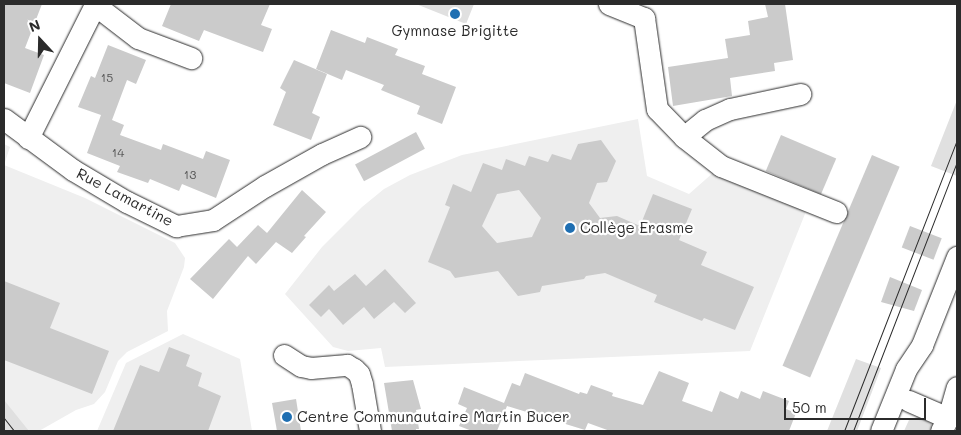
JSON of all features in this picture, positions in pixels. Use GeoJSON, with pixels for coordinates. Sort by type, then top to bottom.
{"type":"FeatureCollection","features":[{"type":"Feature","properties":{"kind":"street"},"geometry":{"type":"LineString","coordinates":[[609,4],[644,18],[657,109],[684,137],[721,166],[836,212]]}},
{"type":"Feature","properties":{"kind":"street"},"geometry":{"type":"LineString","coordinates":[[28,138],[94,5],[138,38],[191,58]]}},
{"type":"Feature","properties":{"kind":"street"},"geometry":{"type":"LineString","coordinates":[[684,137],[705,120],[730,109],[800,94]]}},
{"type":"Feature","properties":{"kind":"street","name":"Rue Lamartine"},"geometry":{"type":"LineString","coordinates":[[4,119],[81,175],[127,202],[176,226],[214,220],[290,172],[322,154],[360,137]]}},
{"type":"Feature","properties":{"kind":"street"},"geometry":{"type":"LineString","coordinates":[[881,431],[906,370],[922,345],[957,257]]}},
{"type":"Feature","properties":{"kind":"street"},"geometry":{"type":"LineString","coordinates":[[897,431],[919,375],[922,345]]}},
{"type":"Feature","properties":{"kind":"street"},"geometry":{"type":"LineString","coordinates":[[284,355],[301,366],[312,368],[347,365],[354,369],[359,374],[362,384],[370,431]]}},
{"type":"Feature","properties":{"kind":"street"},"geometry":{"type":"LineString","coordinates":[[908,401],[945,425],[957,387]]}},
{"type":"Feature","properties":{"kind":"shaded area","name":"Gymnase Brigitte"},"geometry":{"type":"Polygon","coordinates":[[[416,4],[474,4],[466,24],[416,4]]]}},
{"type":"Feature","properties":{"kind":"shaded area"},"geometry":{"type":"Polygon","coordinates":[[[957,100],[957,176],[931,166],[957,100]]]}},
{"type":"Feature","properties":{"kind":"shaded area","name":"Collège Erasme"},"geometry":{"type":"Polygon","coordinates":[[[638,119],[647,176],[689,194],[714,172],[807,209],[750,351],[385,367],[381,348],[348,351],[333,347],[285,294],[322,247],[362,207],[384,189],[410,175],[462,155],[638,119]]]}},
{"type":"Feature","properties":{"kind":"shaded area"},"geometry":{"type":"Polygon","coordinates":[[[4,144],[10,147],[4,165],[4,144]]]}},
{"type":"Feature","properties":{"kind":"shaded area"},"geometry":{"type":"Polygon","coordinates":[[[4,165],[85,198],[175,243],[185,258],[184,267],[167,311],[168,331],[127,352],[118,361],[105,392],[94,404],[76,410],[39,431],[18,431],[4,413],[4,165]]]}},
{"type":"Feature","properties":{"kind":"shaded area"},"geometry":{"type":"Polygon","coordinates":[[[183,334],[240,359],[252,431],[97,431],[126,363],[183,334]]]}},
{"type":"Feature","properties":{"kind":"shaded area"},"geometry":{"type":"Polygon","coordinates":[[[856,359],[881,368],[857,431],[827,431],[856,359]]]}},
{"type":"Feature","properties":{"kind":"shaded area"},"geometry":{"type":"Polygon","coordinates":[[[4,400],[29,431],[4,431],[4,400]]]}},
{"type":"Feature","properties":{"kind":"shaded area"},"geometry":{"type":"Polygon","coordinates":[[[920,416],[931,423],[933,431],[904,431],[909,420],[920,416]]]}},
{"type":"Feature","properties":{"kind":"building"},"geometry":{"type":"Polygon","coordinates":[[[4,4],[42,4],[25,48],[44,55],[30,93],[4,83],[4,4]]]}},
{"type":"Feature","properties":{"kind":"building"},"geometry":{"type":"Polygon","coordinates":[[[171,4],[270,4],[261,25],[272,29],[263,52],[204,30],[199,41],[162,26],[171,4]]]}},
{"type":"Feature","properties":{"kind":"building"},"geometry":{"type":"Polygon","coordinates":[[[765,4],[785,4],[793,60],[774,63],[775,71],[730,78],[732,96],[673,106],[668,67],[728,58],[725,39],[750,35],[748,21],[768,17],[765,4]]]}},
{"type":"Feature","properties":{"kind":"building"},"geometry":{"type":"Polygon","coordinates":[[[331,30],[365,43],[367,37],[398,49],[395,55],[425,66],[422,74],[456,87],[442,124],[417,114],[420,106],[381,90],[384,85],[346,70],[342,80],[316,69],[331,30]]]}},
{"type":"Feature","properties":{"kind":"building"},"geometry":{"type":"Polygon","coordinates":[[[108,45],[146,60],[136,84],[127,80],[112,120],[124,125],[120,135],[161,150],[163,144],[203,159],[206,151],[230,160],[216,198],[182,184],[179,191],[150,179],[148,183],[117,172],[120,166],[87,153],[101,115],[78,107],[91,76],[95,78],[108,45]]]}},
{"type":"Feature","properties":{"kind":"building"},"geometry":{"type":"Polygon","coordinates":[[[294,60],[327,74],[312,113],[320,117],[311,140],[273,125],[286,92],[280,88],[294,60]]]}},
{"type":"Feature","properties":{"kind":"building"},"geometry":{"type":"Polygon","coordinates":[[[416,132],[425,149],[364,181],[355,164],[416,132]]]}},
{"type":"Feature","properties":{"kind":"building"},"geometry":{"type":"Polygon","coordinates":[[[781,135],[836,158],[821,194],[766,171],[781,135]]]}},
{"type":"Feature","properties":{"kind":"building"},"geometry":{"type":"Polygon","coordinates":[[[601,140],[616,161],[607,182],[597,183],[589,203],[600,218],[617,216],[640,226],[653,194],[692,209],[679,240],[707,252],[701,265],[754,287],[735,330],[704,318],[702,321],[654,302],[657,295],[605,273],[586,276],[584,279],[542,286],[540,292],[518,296],[498,271],[455,278],[450,271],[428,262],[450,207],[445,205],[453,184],[471,192],[483,163],[502,170],[506,159],[525,166],[529,156],[548,162],[552,154],[571,160],[578,144],[601,140]],[[519,190],[497,194],[482,226],[497,243],[532,237],[541,218],[519,190]]]}},
{"type":"Feature","properties":{"kind":"building"},"geometry":{"type":"Polygon","coordinates":[[[872,155],[900,167],[810,378],[783,366],[872,155]]]}},
{"type":"Feature","properties":{"kind":"building"},"geometry":{"type":"Polygon","coordinates":[[[302,190],[326,212],[304,236],[306,237],[292,253],[276,242],[256,264],[248,256],[213,299],[190,279],[229,239],[237,247],[258,225],[267,233],[302,190]]]}},
{"type":"Feature","properties":{"kind":"building"},"geometry":{"type":"Polygon","coordinates":[[[910,226],[942,238],[933,260],[902,247],[910,226]]]}},
{"type":"Feature","properties":{"kind":"building"},"geometry":{"type":"Polygon","coordinates":[[[385,269],[416,303],[405,313],[394,302],[374,319],[364,307],[343,325],[329,309],[321,317],[309,305],[329,285],[334,291],[355,274],[366,286],[385,269]]]}},
{"type":"Feature","properties":{"kind":"building"},"geometry":{"type":"Polygon","coordinates":[[[890,277],[922,290],[914,311],[881,302],[890,277]]]}},
{"type":"Feature","properties":{"kind":"building"},"geometry":{"type":"Polygon","coordinates":[[[4,281],[60,303],[50,328],[109,351],[92,394],[4,360],[4,281]]]}},
{"type":"Feature","properties":{"kind":"building"},"geometry":{"type":"Polygon","coordinates":[[[169,347],[190,355],[186,366],[202,373],[198,386],[221,396],[208,431],[113,431],[140,365],[159,372],[169,347]]]}},
{"type":"Feature","properties":{"kind":"building"},"geometry":{"type":"Polygon","coordinates":[[[659,371],[689,383],[682,401],[712,412],[720,391],[738,399],[741,391],[760,399],[763,391],[789,401],[786,409],[796,413],[789,431],[610,431],[588,423],[585,430],[507,406],[497,431],[472,431],[459,426],[467,408],[458,404],[464,387],[504,403],[512,383],[520,386],[525,373],[579,394],[580,392],[587,394],[591,385],[613,393],[612,396],[643,405],[659,371]]]}},
{"type":"Feature","properties":{"kind":"building"},"geometry":{"type":"Polygon","coordinates":[[[413,380],[421,409],[416,410],[419,429],[416,429],[416,431],[392,431],[384,383],[413,380]]]}},
{"type":"Feature","properties":{"kind":"building","name":"Centre Communautaire Martin Bucer"},"geometry":{"type":"Polygon","coordinates":[[[296,399],[301,431],[277,431],[272,403],[296,399]]]}},
{"type":"Feature","properties":{"kind":"tram line"},"geometry":{"type":"LineString","coordinates":[[844,431],[957,140]]}},
{"type":"Feature","properties":{"kind":"tram line"},"geometry":{"type":"LineString","coordinates":[[853,431],[957,162]]}},
{"type":"Feature","properties":{"kind":"tram line"},"geometry":{"type":"LineString","coordinates":[[4,418],[14,431]]}},
{"type":"Feature","properties":{"kind":"place","name":"Gymnase Brigitte"},"geometry":{"type":"Point","coordinates":[455,14]}},
{"type":"Feature","properties":{"kind":"place","name":"Collège Erasme"},"geometry":{"type":"Point","coordinates":[570,228]}},
{"type":"Feature","properties":{"kind":"place","name":"Centre Communautaire Martin Bucer"},"geometry":{"type":"Point","coordinates":[287,417]}}]}
